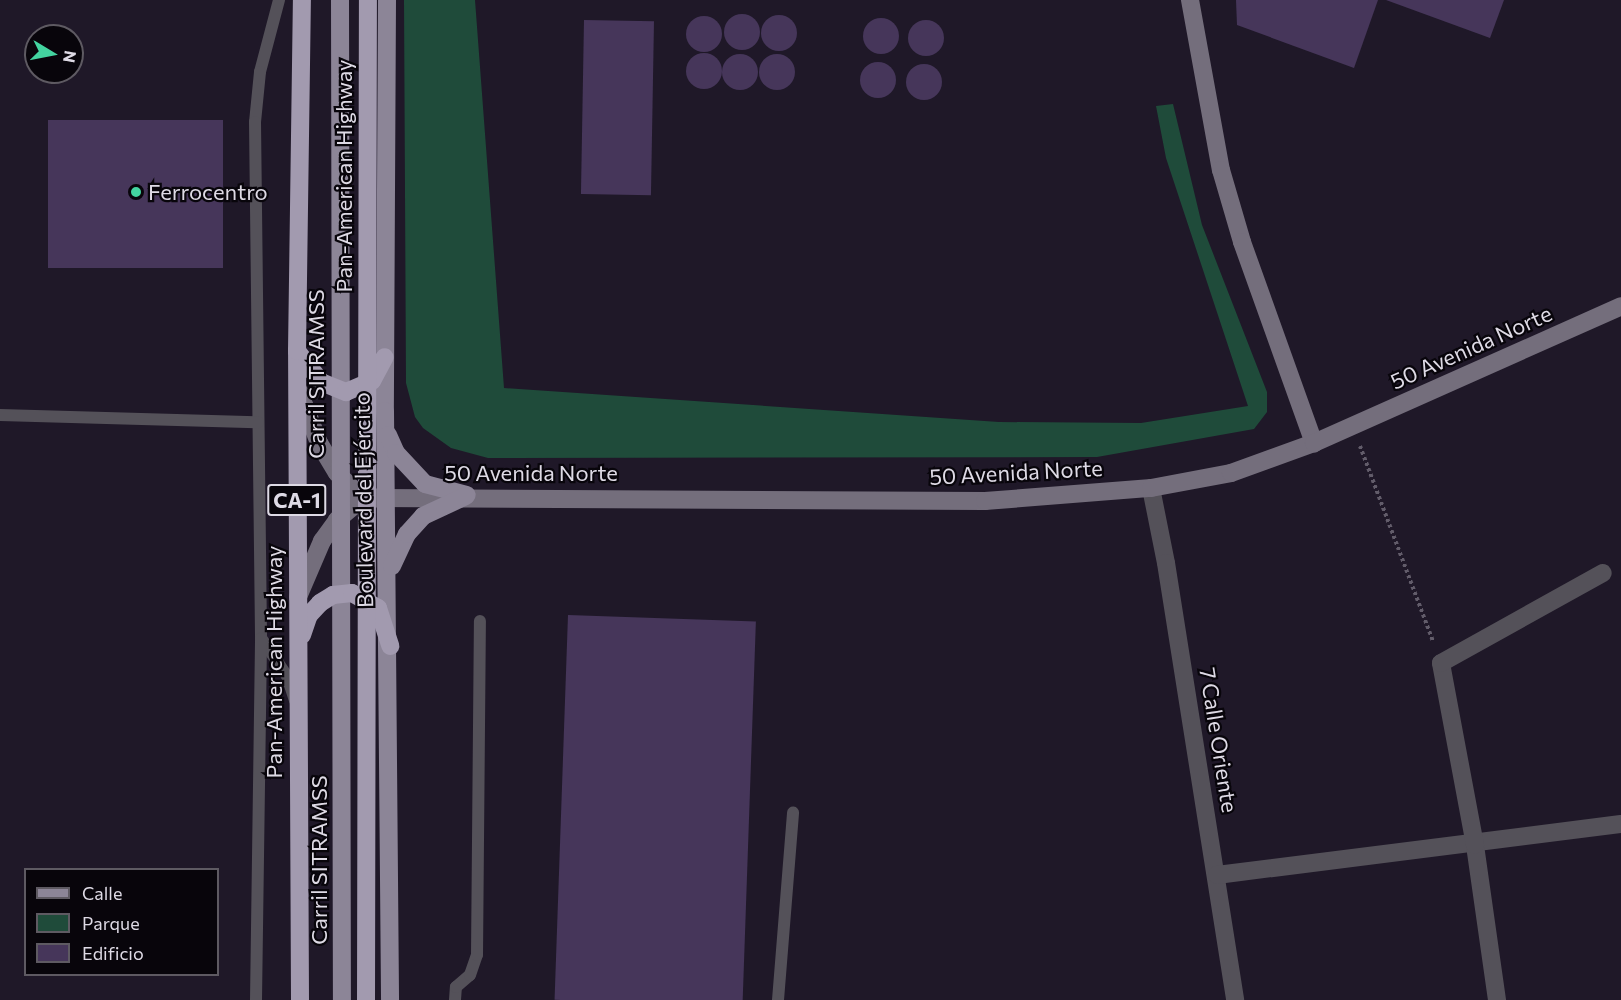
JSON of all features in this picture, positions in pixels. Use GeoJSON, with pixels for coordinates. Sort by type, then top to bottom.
{"type":"FeatureCollection","features":[{"type":"Feature","properties":{"kind":"highway","name":"Pan-American Highway"},"geometry":{"type":"LineString","coordinates":[[300,1000],[297,351],[303,0]]}},
{"type":"Feature","properties":{"kind":"highway","name":"Pan-American Highway"},"geometry":{"type":"LineString","coordinates":[[366,1000],[366,598],[374,498],[367,384],[368,0]]}},
{"type":"Feature","properties":{"kind":"highway"},"geometry":{"type":"LineString","coordinates":[[297,351],[328,387],[346,392],[367,384],[378,374],[385,357]]}},
{"type":"Feature","properties":{"kind":"highway"},"geometry":{"type":"LineString","coordinates":[[298,651],[309,615],[320,603],[333,595],[352,593],[366,598],[381,614],[390,646]]}},
{"type":"Feature","properties":{"kind":"main road","name":"Carril SITRAMSS"},"geometry":{"type":"LineString","coordinates":[[340,0],[342,1000]]}},
{"type":"Feature","properties":{"kind":"main road","name":"Boulevard del Ejército"},"geometry":{"type":"LineString","coordinates":[[387,0],[385,411],[374,498],[388,580],[390,1000]]}},
{"type":"Feature","properties":{"kind":"main road"},"geometry":{"type":"LineString","coordinates":[[385,411],[396,453],[409,470],[425,484],[467,495]]}},
{"type":"Feature","properties":{"kind":"main road"},"geometry":{"type":"LineString","coordinates":[[388,580],[394,556],[423,516],[467,495]]}},
{"type":"Feature","properties":{"kind":"street"},"geometry":{"type":"LineString","coordinates":[[1190,0],[1224,180],[1314,443]]}},
{"type":"Feature","properties":{"kind":"street","name":"50 Avenida Norte"},"geometry":{"type":"LineString","coordinates":[[374,498],[467,495],[984,501],[1151,488],[1231,473],[1314,443],[1621,306]]}},
{"type":"Feature","properties":{"kind":"street"},"geometry":{"type":"LineString","coordinates":[[297,388],[328,460],[347,484],[374,498]]}},
{"type":"Feature","properties":{"kind":"street","name":"7 Calle Oriente"},"geometry":{"type":"LineString","coordinates":[[1151,488],[1217,875],[1235,1000]]}},
{"type":"Feature","properties":{"kind":"street"},"geometry":{"type":"LineString","coordinates":[[297,599],[322,541],[337,520],[374,498]]}},
{"type":"Feature","properties":{"kind":"street"},"geometry":{"type":"LineString","coordinates":[[1497,1000],[1475,845],[1441,663],[1603,573]]}},
{"type":"Feature","properties":{"kind":"street"},"geometry":{"type":"LineString","coordinates":[[1217,875],[1475,845],[1621,824]]}},
{"type":"Feature","properties":{"kind":"lane"},"geometry":{"type":"LineString","coordinates":[[256,1000],[261,638],[255,122],[260,72],[279,0]]}},
{"type":"Feature","properties":{"kind":"lane"},"geometry":{"type":"LineString","coordinates":[[0,415],[258,422]]}},
{"type":"Feature","properties":{"kind":"lane"},"geometry":{"type":"LineString","coordinates":[[455,1000],[456,987],[470,975],[477,955],[480,621]]}},
{"type":"Feature","properties":{"kind":"lane"},"geometry":{"type":"LineString","coordinates":[[261,638],[287,676],[299,714]]}},
{"type":"Feature","properties":{"kind":"lane"},"geometry":{"type":"LineString","coordinates":[[778,1000],[793,813]]}},
{"type":"Feature","properties":{"kind":"path"},"geometry":{"type":"LineString","coordinates":[[1368,469],[1441,663]]}},
{"type":"Feature","properties":{"kind":"green space"},"geometry":{"type":"Polygon","coordinates":[[[404,0],[475,0],[504,388],[999,422],[1141,423],[1248,406],[1166,158],[1156,106],[1173,104],[1202,225],[1267,392],[1267,412],[1254,429],[1097,457],[488,458],[451,448],[423,428],[415,417],[406,383],[404,0]]]}},
{"type":"Feature","properties":{"kind":"building"},"geometry":{"type":"Polygon","coordinates":[[[1236,0],[1378,0],[1354,68],[1237,25],[1236,0]]]}},
{"type":"Feature","properties":{"kind":"building"},"geometry":{"type":"Polygon","coordinates":[[[1386,0],[1504,0],[1490,38],[1386,0]]]}},
{"type":"Feature","properties":{"kind":"building"},"geometry":{"type":"Polygon","coordinates":[[[742,14],[754,20],[760,32],[754,44],[742,50],[730,44],[724,32],[730,20],[742,14]]]}},
{"type":"Feature","properties":{"kind":"building"},"geometry":{"type":"Polygon","coordinates":[[[779,15],[791,21],[797,33],[791,45],[779,51],[767,45],[761,33],[767,21],[779,15]]]}},
{"type":"Feature","properties":{"kind":"building"},"geometry":{"type":"Polygon","coordinates":[[[704,16],[716,22],[722,34],[716,46],[704,52],[692,46],[686,34],[692,22],[704,16]]]}},
{"type":"Feature","properties":{"kind":"building"},"geometry":{"type":"Polygon","coordinates":[[[881,18],[893,24],[899,36],[893,48],[881,54],[869,48],[863,36],[869,24],[881,18]]]}},
{"type":"Feature","properties":{"kind":"building"},"geometry":{"type":"Polygon","coordinates":[[[584,20],[654,21],[651,195],[581,194],[584,20]]]}},
{"type":"Feature","properties":{"kind":"building"},"geometry":{"type":"Polygon","coordinates":[[[926,20],[938,26],[944,38],[938,50],[926,56],[914,50],[908,38],[914,26],[926,20]]]}},
{"type":"Feature","properties":{"kind":"building"},"geometry":{"type":"Polygon","coordinates":[[[704,53],[716,59],[722,71],[716,83],[704,89],[692,83],[686,71],[692,59],[704,53]]]}},
{"type":"Feature","properties":{"kind":"building"},"geometry":{"type":"Polygon","coordinates":[[[740,54],[752,60],[758,72],[752,84],[740,90],[728,84],[722,72],[728,60],[740,54]]]}},
{"type":"Feature","properties":{"kind":"building"},"geometry":{"type":"Polygon","coordinates":[[[777,54],[789,60],[795,72],[789,84],[777,90],[765,84],[759,72],[765,60],[777,54]]]}},
{"type":"Feature","properties":{"kind":"building"},"geometry":{"type":"Polygon","coordinates":[[[878,62],[890,68],[896,80],[890,92],[878,98],[866,92],[860,80],[866,68],[878,62]]]}},
{"type":"Feature","properties":{"kind":"building"},"geometry":{"type":"Polygon","coordinates":[[[924,64],[936,70],[942,82],[936,94],[924,100],[912,94],[906,82],[912,70],[924,64]]]}},
{"type":"Feature","properties":{"kind":"building","name":"Ferrocentro"},"geometry":{"type":"Polygon","coordinates":[[[48,120],[223,120],[223,268],[48,268],[48,120]]]}},
{"type":"Feature","properties":{"kind":"building"},"geometry":{"type":"Polygon","coordinates":[[[568,615],[756,622],[743,1000],[555,1000],[568,615]]]}},
{"type":"Feature","properties":{"kind":"place","name":"Ferrocentro"},"geometry":{"type":"Point","coordinates":[136,192]}}]}
